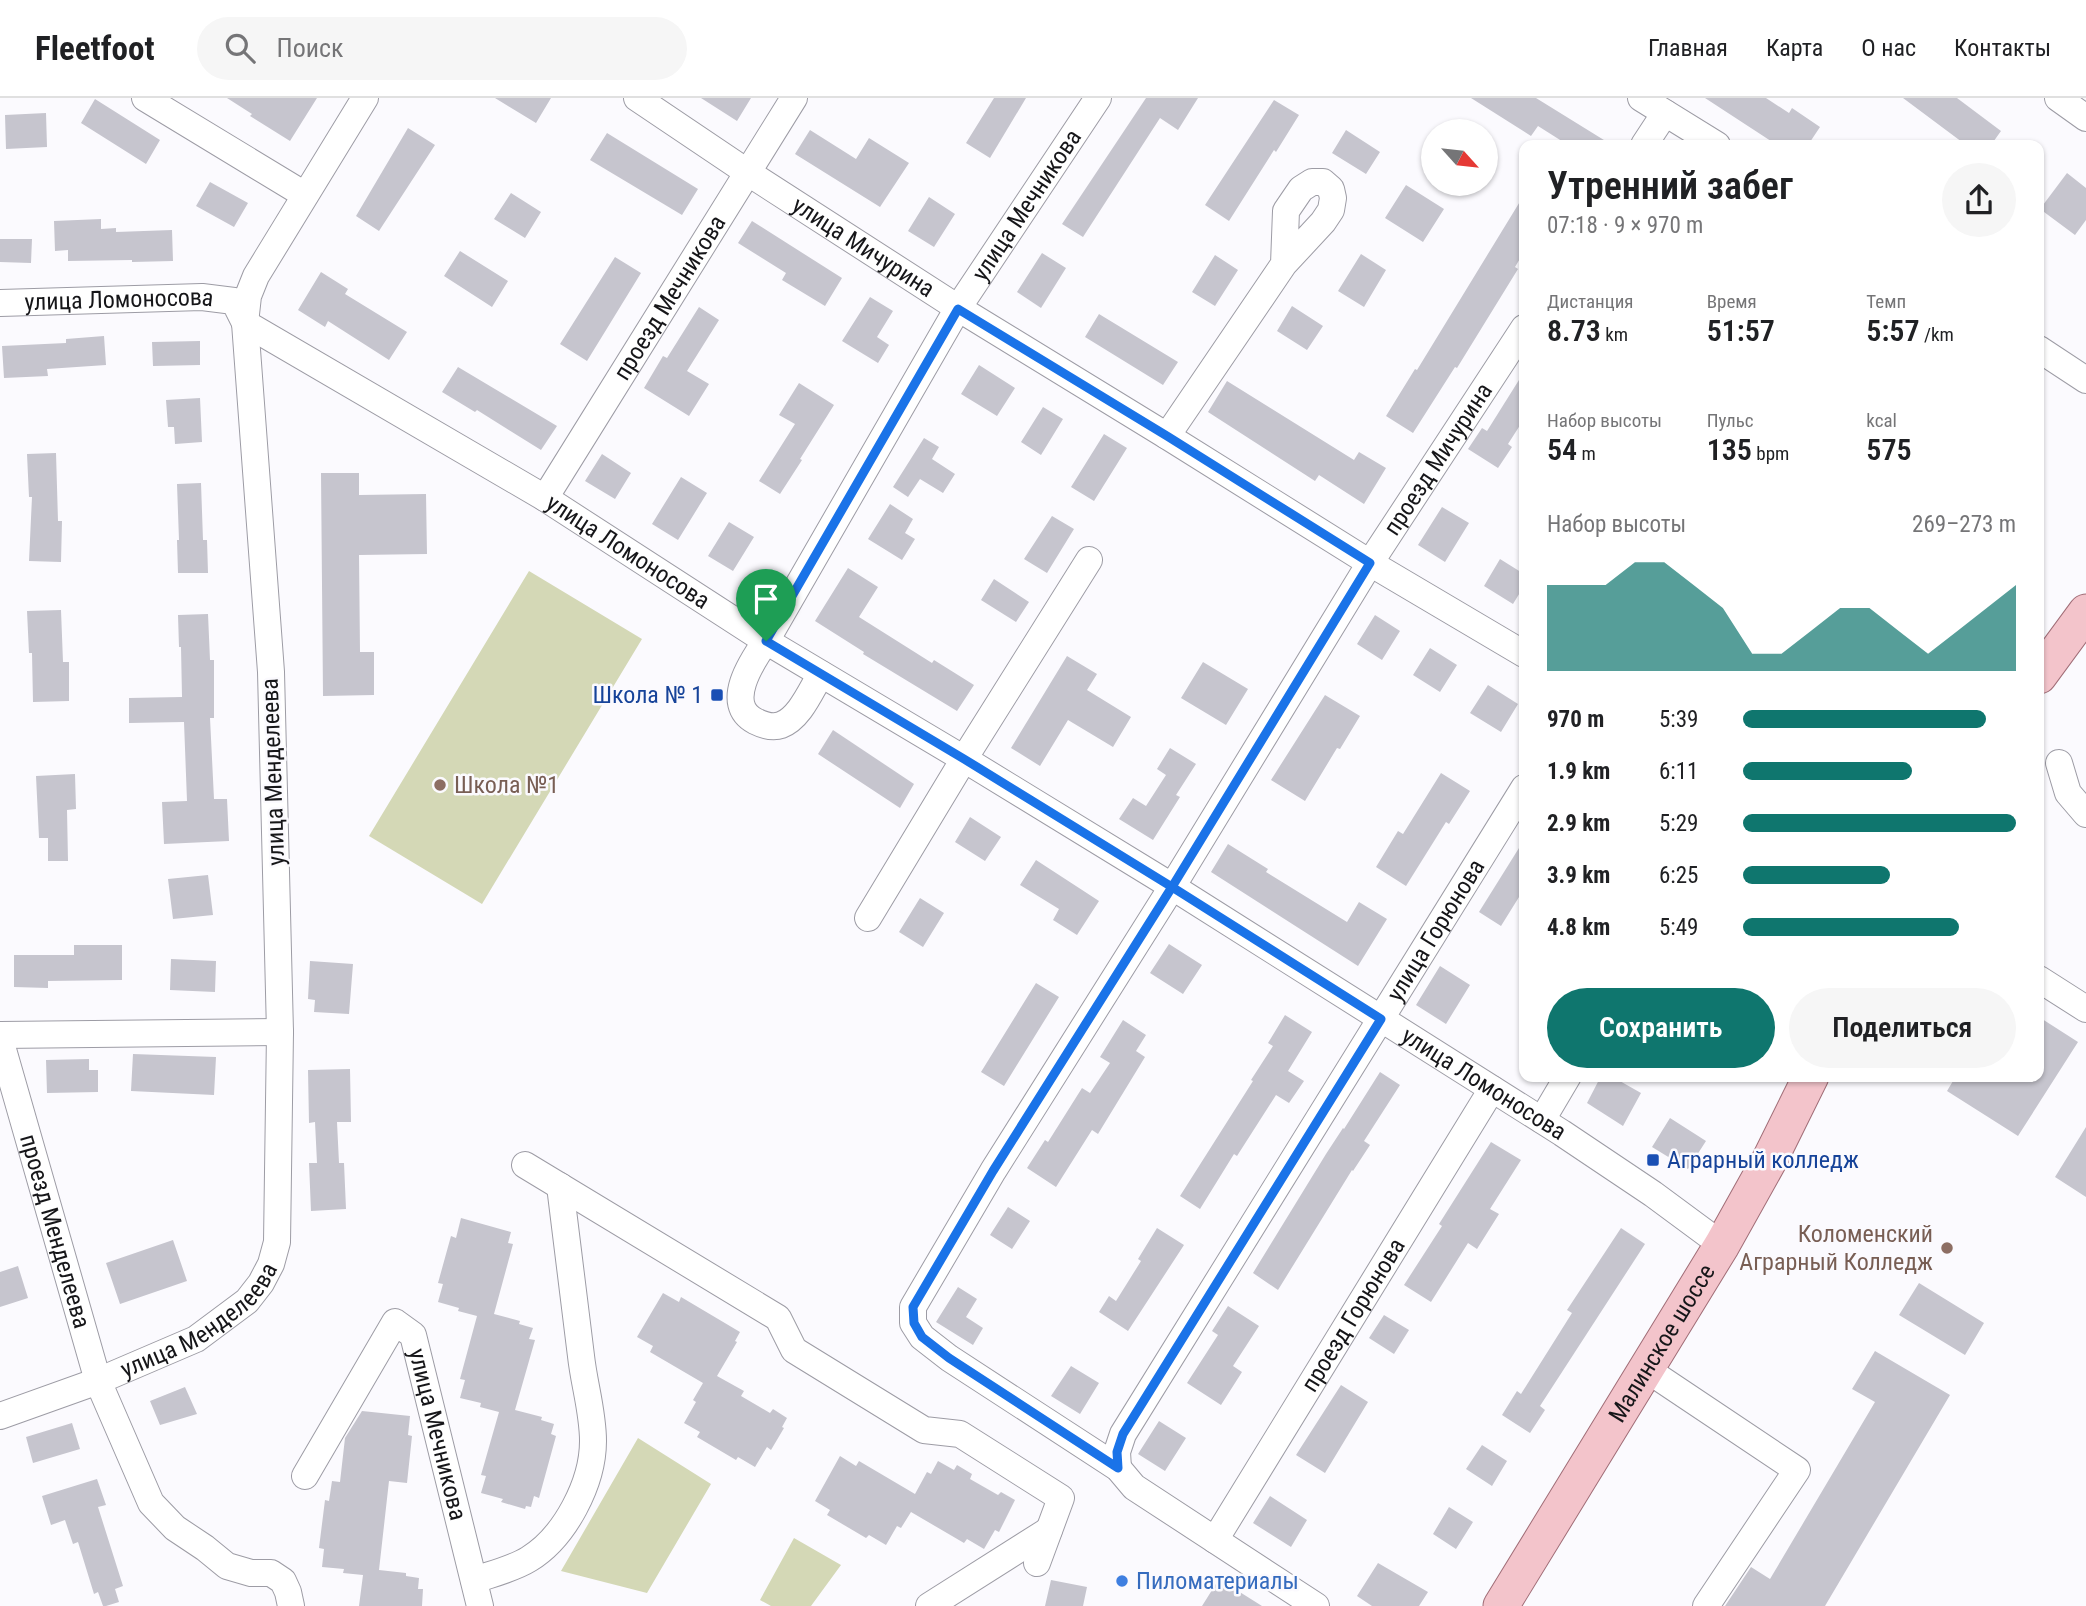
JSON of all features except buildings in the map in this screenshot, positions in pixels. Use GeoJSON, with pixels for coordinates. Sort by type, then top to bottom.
{"type":"FeatureCollection","features":[{"type":"Feature","properties":{"kind":"main road"},"geometry":{"type":"LineString","coordinates":[[2044,669],[2086,612]]}},
{"type":"Feature","properties":{"kind":"main road","name":"Малинское шоссе"},"geometry":{"type":"LineString","coordinates":[[1502,1606],[1721,1245],[1770,1159],[1808,1082]]}},
{"type":"Feature","properties":{"kind":"street"},"geometry":{"type":"LineString","coordinates":[[145,98],[305,195]]}},
{"type":"Feature","properties":{"kind":"street","name":"улица Менделеева"},"geometry":{"type":"LineString","coordinates":[[0,1416],[99,1381],[196,1339],[247,1301],[271,1264],[277,1242],[280,1032],[271,672],[245,323],[248,296],[256,276],[365,98]]}},
{"type":"Feature","properties":{"kind":"street","name":"улица Мичурина"},"geometry":{"type":"LineString","coordinates":[[637,98],[958,309],[1370,563],[1519,651]]}},
{"type":"Feature","properties":{"kind":"street","name":"проезд Мечникова"},"geometry":{"type":"LineString","coordinates":[[545,498],[794,98]]}},
{"type":"Feature","properties":{"kind":"street","name":"улица Мечникова"},"geometry":{"type":"LineString","coordinates":[[766,641],[958,309],[1098,98]]}},
{"type":"Feature","properties":{"kind":"street"},"geometry":{"type":"LineString","coordinates":[[1641,98],[1709,140]]}},
{"type":"Feature","properties":{"kind":"street"},"geometry":{"type":"LineString","coordinates":[[2058,98],[2086,118]]}},
{"type":"Feature","properties":{"kind":"street"},"geometry":{"type":"LineString","coordinates":[[1647,140],[1665,114]]}},
{"type":"Feature","properties":{"kind":"street"},"geometry":{"type":"LineString","coordinates":[[1167,436],[1284,264]]}},
{"type":"Feature","properties":{"kind":"street","name":"улица Ломоносова"},"geometry":{"type":"LineString","coordinates":[[0,303],[220,298],[234,300],[245,323],[545,498],[766,641],[1172,887],[1542,1120],[1653,1194],[1721,1245]]}},
{"type":"Feature","properties":{"kind":"street","name":"проезд Мичурина"},"geometry":{"type":"LineString","coordinates":[[1118,1468],[949,1358],[922,1337],[914,1323],[913,1307],[993,1171],[1172,887],[1370,563],[1519,336]]}},
{"type":"Feature","properties":{"kind":"street"},"geometry":{"type":"LineString","coordinates":[[2044,352],[2086,380]]}},
{"type":"Feature","properties":{"kind":"street"},"geometry":{"type":"LineString","coordinates":[[868,918],[1089,560]]}},
{"type":"Feature","properties":{"kind":"street"},"geometry":{"type":"LineString","coordinates":[[766,641],[751,663],[740,695],[744,712],[753,720],[767,726],[781,725],[793,717],[821,674]]}},
{"type":"Feature","properties":{"kind":"street"},"geometry":{"type":"LineString","coordinates":[[2059,763],[2068,793],[2086,814]]}},
{"type":"Feature","properties":{"kind":"street","name":"улица Горюнова"},"geometry":{"type":"LineString","coordinates":[[1118,1468],[1117,1452],[1123,1434],[1519,796]]}},
{"type":"Feature","properties":{"kind":"street"},"geometry":{"type":"LineString","coordinates":[[2044,982],[2086,1009]]}},
{"type":"Feature","properties":{"kind":"street"},"geometry":{"type":"LineString","coordinates":[[0,1037],[280,1032]]}},
{"type":"Feature","properties":{"kind":"street","name":"проезд Менделеева"},"geometry":{"type":"LineString","coordinates":[[0,1037],[99,1381]]}},
{"type":"Feature","properties":{"kind":"street"},"geometry":{"type":"LineString","coordinates":[[1542,1120],[1564,1082]]}},
{"type":"Feature","properties":{"kind":"street","name":"проезд Горюнова"},"geometry":{"type":"LineString","coordinates":[[1215,1540],[1492,1089]]}},
{"type":"Feature","properties":{"kind":"street"},"geometry":{"type":"LineString","coordinates":[[525,1165],[778,1318],[794,1350],[924,1430],[960,1434],[1061,1498],[1037,1563]]}},
{"type":"Feature","properties":{"kind":"street"},"geometry":{"type":"LineString","coordinates":[[477,1593],[545,1547],[573,1510],[591,1461],[593,1429],[560,1186]]}},
{"type":"Feature","properties":{"kind":"street","name":"улица Мечникова"},"geometry":{"type":"LineString","coordinates":[[305,1476],[395,1322],[413,1335],[477,1593]]}},
{"type":"Feature","properties":{"kind":"street"},"geometry":{"type":"LineString","coordinates":[[1646,1369],[1797,1470],[1706,1606]]}},
{"type":"Feature","properties":{"kind":"street"},"geometry":{"type":"LineString","coordinates":[[99,1381],[151,1503],[175,1528],[227,1566],[251,1573],[271,1573],[283,1581],[291,1606]]}},
{"type":"Feature","properties":{"kind":"street"},"geometry":{"type":"LineString","coordinates":[[1118,1468],[1134,1487],[1316,1606]]}},
{"type":"Feature","properties":{"kind":"street"},"geometry":{"type":"LineString","coordinates":[[929,1606],[1049,1530]]}},
{"type":"Feature","properties":{"kind":"green space"},"geometry":{"type":"Polygon","coordinates":[[[529,571],[642,639],[482,904],[369,836],[529,571]]]}},
{"type":"Feature","properties":{"kind":"green space"},"geometry":{"type":"Polygon","coordinates":[[[638,1438],[711,1484],[647,1593],[561,1571],[638,1438]]]}},
{"type":"Feature","properties":{"kind":"green space"},"geometry":{"type":"Polygon","coordinates":[[[794,1538],[841,1565],[811,1606],[771,1606],[760,1600],[794,1538]]]}},
{"type":"Feature","properties":{"kind":"place","name":"Школа № 1"},"geometry":{"type":"Point","coordinates":[717,695]}},
{"type":"Feature","properties":{"kind":"place","name":"Школа №1"},"geometry":{"type":"Point","coordinates":[440,785]}},
{"type":"Feature","properties":{"kind":"place","name":"Аграрный колледж"},"geometry":{"type":"Point","coordinates":[1653,1160]}},
{"type":"Feature","properties":{"kind":"place","name":"Коломенский Аграрный Колледж"},"geometry":{"type":"Point","coordinates":[1947,1248]}},
{"type":"Feature","properties":{"kind":"place","name":"Пиломатериалы"},"geometry":{"type":"Point","coordinates":[1122,1581]}},
{"type":"Feature","properties":{"kind":"route"},"geometry":{"type":"LineString","coordinates":[[766,641],[958,309],[1370,563],[1172,887],[1381,1019],[1123,1434],[1117,1452],[1118,1468],[949,1358],[922,1337],[914,1323],[913,1307],[993,1171],[1172,887],[766,641]]}}]}
